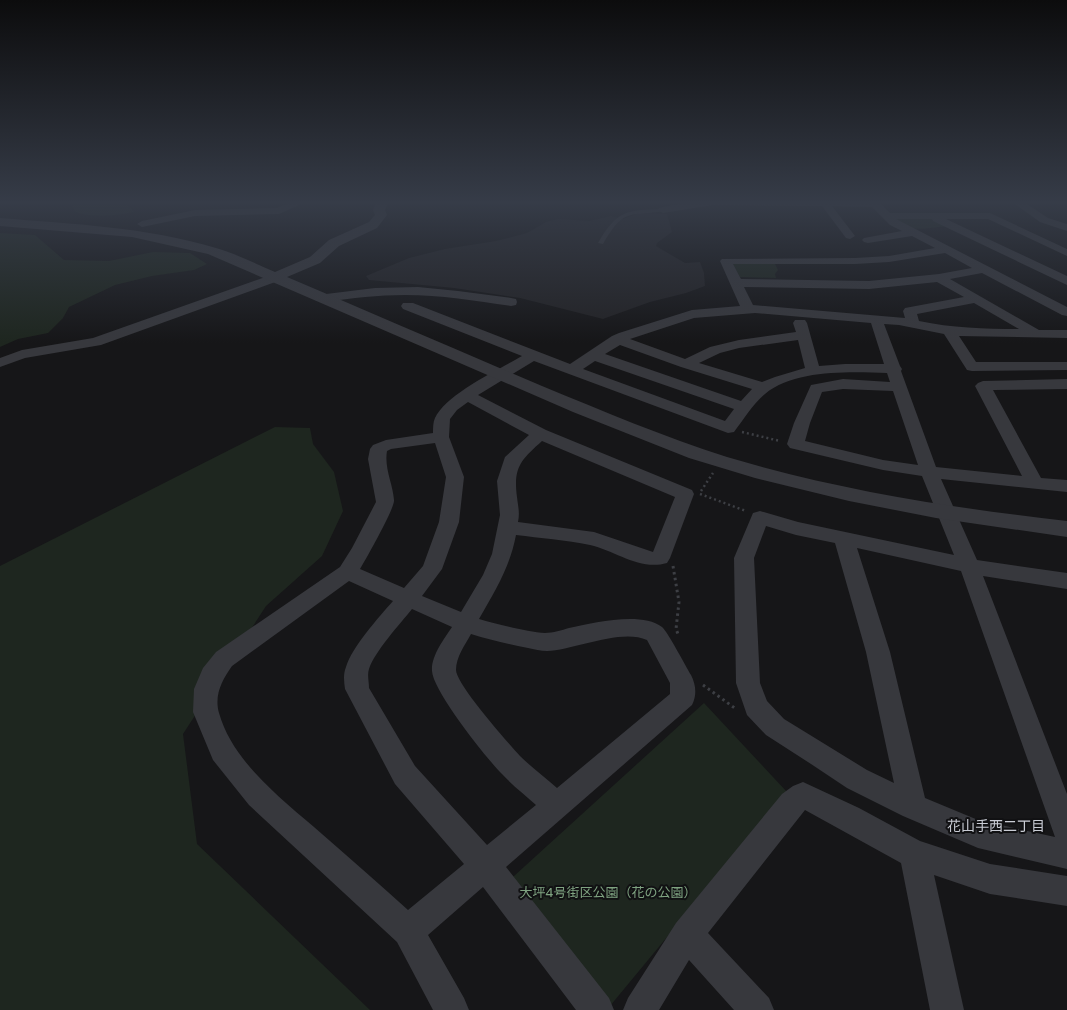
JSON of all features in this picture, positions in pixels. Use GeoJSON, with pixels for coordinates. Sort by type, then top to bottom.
{"type":"FeatureCollection","features":[{"type":"Feature","properties":{"kind":"street"},"geometry":{"type":"LineString","coordinates":[[205,249],[326,298],[500,375],[629,429],[720,461],[820,488],[882,501],[945,512],[1067,529]]}},
{"type":"Feature","properties":{"kind":"street"},"geometry":{"type":"LineString","coordinates":[[0,363],[22,354],[96,342],[304,266],[315,260],[327,249]]}},
{"type":"Feature","properties":{"kind":"street"},"geometry":{"type":"LineString","coordinates":[[1001,249],[1067,281]]}},
{"type":"Feature","properties":{"kind":"street"},"geometry":{"type":"LineString","coordinates":[[748,309],[726,261],[855,261],[889,259],[945,250],[1067,312]]}},
{"type":"Feature","properties":{"kind":"street"},"geometry":{"type":"LineString","coordinates":[[736,283],[869,285],[939,278],[984,270]]}},
{"type":"Feature","properties":{"kind":"street"},"geometry":{"type":"LineString","coordinates":[[939,278],[1037,334]]}},
{"type":"Feature","properties":{"kind":"street"},"geometry":{"type":"LineString","coordinates":[[326,298],[362,293],[405,290],[450,293],[511,302]]}},
{"type":"Feature","properties":{"kind":"street"},"geometry":{"type":"LineString","coordinates":[[913,323],[910,311],[976,299]]}},
{"type":"Feature","properties":{"kind":"street"},"geometry":{"type":"LineString","coordinates":[[408,306],[571,370],[728,428],[744,407],[764,388],[787,378],[813,371],[841,368],[895,369]]}},
{"type":"Feature","properties":{"kind":"street"},"geometry":{"type":"LineString","coordinates":[[571,370],[617,339],[624,336],[692,314],[710,311],[748,309],[797,312],[913,323],[949,331],[1067,334]]}},
{"type":"Feature","properties":{"kind":"street"},"geometry":{"type":"LineString","coordinates":[[797,312],[813,371]]}},
{"type":"Feature","properties":{"kind":"street"},"geometry":{"type":"LineString","coordinates":[[876,319],[895,369],[929,472],[969,566],[1067,831]]}},
{"type":"Feature","properties":{"kind":"street"},"geometry":{"type":"LineString","coordinates":[[949,331],[972,368],[1067,366]]}},
{"type":"Feature","properties":{"kind":"street"},"geometry":{"type":"LineString","coordinates":[[686,364],[715,350],[739,344],[804,335]]}},
{"type":"Feature","properties":{"kind":"street"},"geometry":{"type":"LineString","coordinates":[[617,339],[686,364],[764,388]]}},
{"type":"Feature","properties":{"kind":"street"},"geometry":{"type":"LineString","coordinates":[[533,355],[451,406],[442,419],[441,437],[455,477],[449,522],[432,569],[377,636],[358,666],[356,675],[357,689],[405,775],[486,866],[597,1010]]}},
{"type":"Feature","properties":{"kind":"street"},"geometry":{"type":"LineString","coordinates":[[593,355],[744,407]]}},
{"type":"Feature","properties":{"kind":"street"},"geometry":{"type":"LineString","coordinates":[[900,387],[843,384],[816,388],[802,423],[796,444],[883,465],[929,472],[1067,486]]}},
{"type":"Feature","properties":{"kind":"street"},"geometry":{"type":"LineString","coordinates":[[1034,482],[983,386],[1062,384],[1067,398]]}},
{"type":"Feature","properties":{"kind":"street"},"geometry":{"type":"LineString","coordinates":[[467,395],[540,434],[685,494],[660,558],[654,559],[637,555],[594,539],[508,527]]}},
{"type":"Feature","properties":{"kind":"street"},"geometry":{"type":"LineString","coordinates":[[540,434],[514,457],[506,481],[510,515],[502,554],[493,575],[448,654],[444,670],[446,679],[467,712],[511,765],[556,805]]}},
{"type":"Feature","properties":{"kind":"street"},"geometry":{"type":"LineString","coordinates":[[441,437],[386,445],[379,448],[377,459],[385,502],[361,550],[347,572],[224,659],[212,675],[206,689],[206,712],[222,752],[259,796],[408,931],[452,1010]]}},
{"type":"Feature","properties":{"kind":"street"},"geometry":{"type":"LineString","coordinates":[[1067,581],[969,566],[796,528],[760,517],[744,558],[748,683],[756,707],[775,727],[857,779],[913,807],[978,834],[1067,854]]}},
{"type":"Feature","properties":{"kind":"street"},"geometry":{"type":"LineString","coordinates":[[844,539],[878,652],[913,807]]}},
{"type":"Feature","properties":{"kind":"street"},"geometry":{"type":"LineString","coordinates":[[347,572],[409,598],[465,624],[496,633],[546,642],[584,634],[625,628],[644,629],[655,634],[682,682],[683,698],[408,931]]}},
{"type":"Feature","properties":{"kind":"street"},"geometry":{"type":"LineString","coordinates":[[640,1010],[686,934],[792,803],[803,795],[849,818],[914,854],[990,879],[1067,891]]}},
{"type":"Feature","properties":{"kind":"street"},"geometry":{"type":"LineString","coordinates":[[914,854],[947,1010]]}},
{"type":"Feature","properties":{"kind":"street"},"geometry":{"type":"LineString","coordinates":[[686,934],[757,1010]]}},
{"type":"Feature","properties":{"kind":"path"},"geometry":{"type":"LineString","coordinates":[[728,428],[796,444]]}},
{"type":"Feature","properties":{"kind":"path"},"geometry":{"type":"LineString","coordinates":[[698,498],[699,493],[716,469]]}},
{"type":"Feature","properties":{"kind":"path"},"geometry":{"type":"LineString","coordinates":[[699,493],[760,517]]}},
{"type":"Feature","properties":{"kind":"path"},"geometry":{"type":"LineString","coordinates":[[673,563],[679,602],[676,629],[679,636]]}},
{"type":"Feature","properties":{"kind":"path"},"geometry":{"type":"LineString","coordinates":[[700,681],[704,686],[738,710]]}},
{"type":"Feature","properties":{"kind":"shaded area"},"geometry":{"type":"Polygon","coordinates":[[[444,249],[661,249],[685,263],[700,262],[704,273],[705,286],[686,293],[650,302],[603,319],[520,298],[454,288],[369,280],[366,276],[409,258],[444,249]]]}},
{"type":"Feature","properties":{"kind":"green space"},"geometry":{"type":"Polygon","coordinates":[[[0,249],[51,249],[64,260],[109,261],[153,252],[190,253],[207,264],[194,270],[152,276],[115,285],[69,307],[63,318],[48,333],[18,339],[0,347],[0,249]]]}},
{"type":"Feature","properties":{"kind":"green space"},"geometry":{"type":"Polygon","coordinates":[[[731,262],[775,264],[778,270],[775,274],[776,278],[740,277],[731,262]]]}},
{"type":"Feature","properties":{"kind":"green space"},"geometry":{"type":"Polygon","coordinates":[[[275,427],[310,428],[313,444],[334,472],[343,511],[322,556],[266,606],[183,734],[197,844],[370,1010],[0,1010],[0,566],[275,427]]]}},
{"type":"Feature","properties":{"kind":"green space","name":"大坪4号街区公園（花の公園）"},"geometry":{"type":"Polygon","coordinates":[[[704,703],[787,792],[610,1006],[503,886],[704,703]]]}},
{"type":"Feature","properties":{"kind":"district","name":"花山手西二丁目"},"geometry":{"type":"Point","coordinates":[996,825]}}]}
